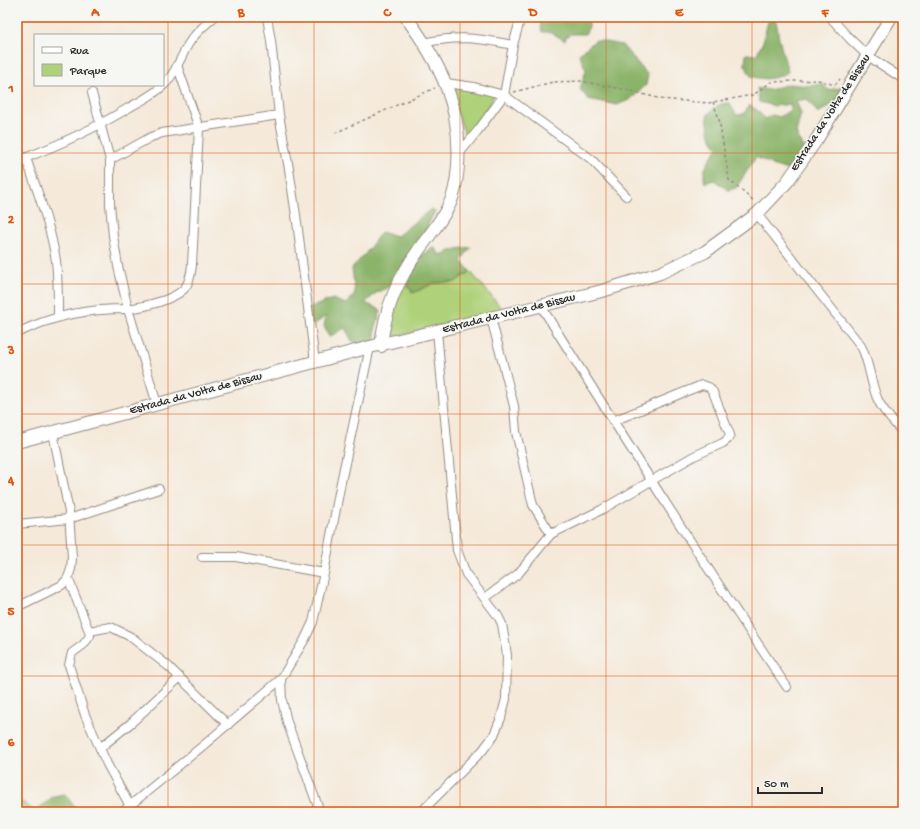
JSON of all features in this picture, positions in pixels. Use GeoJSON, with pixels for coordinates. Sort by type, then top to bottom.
{"type":"FeatureCollection","features":[{"type":"Feature","properties":{"kind":"main road"},"geometry":{"type":"LineString","coordinates":[[376,346],[386,312],[399,283],[415,255],[448,207],[455,187],[459,154],[457,122],[446,83],[406,17]]}},
{"type":"Feature","properties":{"kind":"main road","name":"Estrada da Volta de Bissau"},"geometry":{"type":"LineString","coordinates":[[17,442],[376,346],[602,290],[660,273],[705,252],[760,211],[786,182],[817,139],[891,17]]}},
{"type":"Feature","properties":{"kind":"street"},"geometry":{"type":"LineString","coordinates":[[164,85],[196,33],[214,17]]}},
{"type":"Feature","properties":{"kind":"street"},"geometry":{"type":"LineString","coordinates":[[267,17],[279,115],[297,222],[315,362]]}},
{"type":"Feature","properties":{"kind":"street"},"geometry":{"type":"LineString","coordinates":[[459,154],[479,130],[504,95],[513,45],[521,17]]}},
{"type":"Feature","properties":{"kind":"street"},"geometry":{"type":"LineString","coordinates":[[830,17],[868,56],[903,79]]}},
{"type":"Feature","properties":{"kind":"street"},"geometry":{"type":"LineString","coordinates":[[423,43],[446,38],[463,37],[479,38],[513,45]]}},
{"type":"Feature","properties":{"kind":"street"},"geometry":{"type":"LineString","coordinates":[[17,333],[58,316],[96,309],[140,307],[168,299],[184,288],[190,278],[192,265],[198,128],[177,65]]}},
{"type":"Feature","properties":{"kind":"street"},"geometry":{"type":"LineString","coordinates":[[446,83],[474,87],[504,95],[591,159],[626,196]]}},
{"type":"Feature","properties":{"kind":"street"},"geometry":{"type":"LineString","coordinates":[[17,161],[52,148],[102,124],[159,90],[163,86]]}},
{"type":"Feature","properties":{"kind":"street"},"geometry":{"type":"LineString","coordinates":[[92,93],[102,124],[110,160],[110,204],[118,266],[128,308],[157,404]]}},
{"type":"Feature","properties":{"kind":"street"},"geometry":{"type":"LineString","coordinates":[[110,160],[151,137],[162,133],[279,115]]}},
{"type":"Feature","properties":{"kind":"street"},"geometry":{"type":"LineString","coordinates":[[26,158],[40,199],[53,247],[58,284],[58,316]]}},
{"type":"Feature","properties":{"kind":"street"},"geometry":{"type":"LineString","coordinates":[[760,211],[861,346],[865,355],[877,399],[884,411],[903,433]]}},
{"type":"Feature","properties":{"kind":"street"},"geometry":{"type":"LineString","coordinates":[[541,306],[650,481],[787,687]]}},
{"type":"Feature","properties":{"kind":"street"},"geometry":{"type":"LineString","coordinates":[[491,318],[514,406],[516,432],[533,506],[551,534]]}},
{"type":"Feature","properties":{"kind":"street"},"geometry":{"type":"LineString","coordinates":[[421,812],[483,750],[494,736],[506,699],[508,672],[505,635],[502,624],[485,598],[470,581],[457,550],[437,331]]}},
{"type":"Feature","properties":{"kind":"street"},"geometry":{"type":"LineString","coordinates":[[122,812],[228,725],[281,679],[300,650],[313,622],[341,482],[376,346]]}},
{"type":"Feature","properties":{"kind":"street"},"geometry":{"type":"LineString","coordinates":[[485,598],[518,574],[551,534],[601,510],[694,456],[728,439],[730,435],[713,392],[709,387],[702,385],[613,421]]}},
{"type":"Feature","properties":{"kind":"street"},"geometry":{"type":"LineString","coordinates":[[17,607],[62,585],[68,578],[71,569],[72,558],[66,497],[52,432]]}},
{"type":"Feature","properties":{"kind":"street"},"geometry":{"type":"LineString","coordinates":[[17,524],[69,519],[160,489]]}},
{"type":"Feature","properties":{"kind":"street"},"geometry":{"type":"LineString","coordinates":[[202,557],[236,557],[324,573]]}},
{"type":"Feature","properties":{"kind":"street"},"geometry":{"type":"LineString","coordinates":[[68,578],[90,636],[83,645],[72,653],[69,665],[85,715],[130,806]]}},
{"type":"Feature","properties":{"kind":"street"},"geometry":{"type":"LineString","coordinates":[[89,631],[111,627],[131,637],[168,666],[228,725]]}},
{"type":"Feature","properties":{"kind":"street"},"geometry":{"type":"LineString","coordinates":[[100,748],[131,723],[180,678]]}},
{"type":"Feature","properties":{"kind":"street"},"geometry":{"type":"LineString","coordinates":[[281,679],[286,722],[320,812]]}},
{"type":"Feature","properties":{"kind":"path"},"geometry":{"type":"LineString","coordinates":[[504,95],[553,82],[580,81],[628,90],[661,99],[708,103],[753,95],[770,82],[818,80],[834,85],[847,73],[856,74]]}},
{"type":"Feature","properties":{"kind":"path"},"geometry":{"type":"LineString","coordinates":[[335,133],[446,83]]}},
{"type":"Feature","properties":{"kind":"path"},"geometry":{"type":"LineString","coordinates":[[713,102],[719,119],[729,180],[760,211]]}},
{"type":"Feature","properties":{"kind":"green space"},"geometry":{"type":"Polygon","coordinates":[[[525,17],[589,17],[589,27],[585,34],[572,34],[566,37],[565,41],[551,32],[542,32],[540,22],[525,21],[525,17]]]}},
{"type":"Feature","properties":{"kind":"green space"},"geometry":{"type":"Polygon","coordinates":[[[776,20],[779,39],[788,72],[770,78],[751,76],[745,65],[746,54],[756,55],[763,42],[768,21],[776,20]]]}},
{"type":"Feature","properties":{"kind":"green space"},"geometry":{"type":"Polygon","coordinates":[[[596,40],[622,45],[648,75],[646,85],[631,99],[617,105],[588,99],[580,89],[586,70],[579,54],[596,40]]]}},
{"type":"Feature","properties":{"kind":"green space"},"geometry":{"type":"Polygon","coordinates":[[[789,84],[809,86],[823,84],[828,90],[845,87],[838,101],[818,113],[807,99],[796,101],[801,113],[796,133],[804,150],[791,171],[775,166],[756,157],[736,188],[728,190],[714,180],[705,183],[705,169],[709,160],[718,148],[710,136],[707,116],[709,113],[719,105],[730,103],[736,115],[744,114],[749,105],[757,110],[765,119],[772,115],[780,117],[790,110],[791,104],[775,106],[759,102],[757,88],[769,90],[789,84]]]}},
{"type":"Feature","properties":{"kind":"green space"},"geometry":{"type":"Polygon","coordinates":[[[448,87],[496,91],[476,131],[467,140],[448,87]]]}},
{"type":"Feature","properties":{"kind":"green space"},"geometry":{"type":"Polygon","coordinates":[[[431,209],[435,211],[396,283],[376,293],[365,303],[381,310],[375,330],[375,341],[360,344],[352,341],[345,328],[329,337],[324,326],[326,316],[312,326],[304,320],[306,309],[333,299],[346,304],[355,294],[352,268],[366,253],[381,232],[397,236],[431,209]]]}},
{"type":"Feature","properties":{"kind":"green space"},"geometry":{"type":"Polygon","coordinates":[[[434,247],[440,255],[456,249],[471,247],[461,261],[470,271],[468,274],[455,282],[434,283],[413,293],[407,284],[421,256],[434,247]]]}},
{"type":"Feature","properties":{"kind":"green space"},"geometry":{"type":"Polygon","coordinates":[[[470,271],[504,311],[399,336],[391,335],[386,328],[397,292],[405,284],[407,284],[413,293],[434,283],[455,282],[468,274],[470,271]]]}},
{"type":"Feature","properties":{"kind":"green space"},"geometry":{"type":"Polygon","coordinates":[[[65,794],[78,812],[17,812],[17,798],[35,811],[54,796],[65,794]]]}}]}
